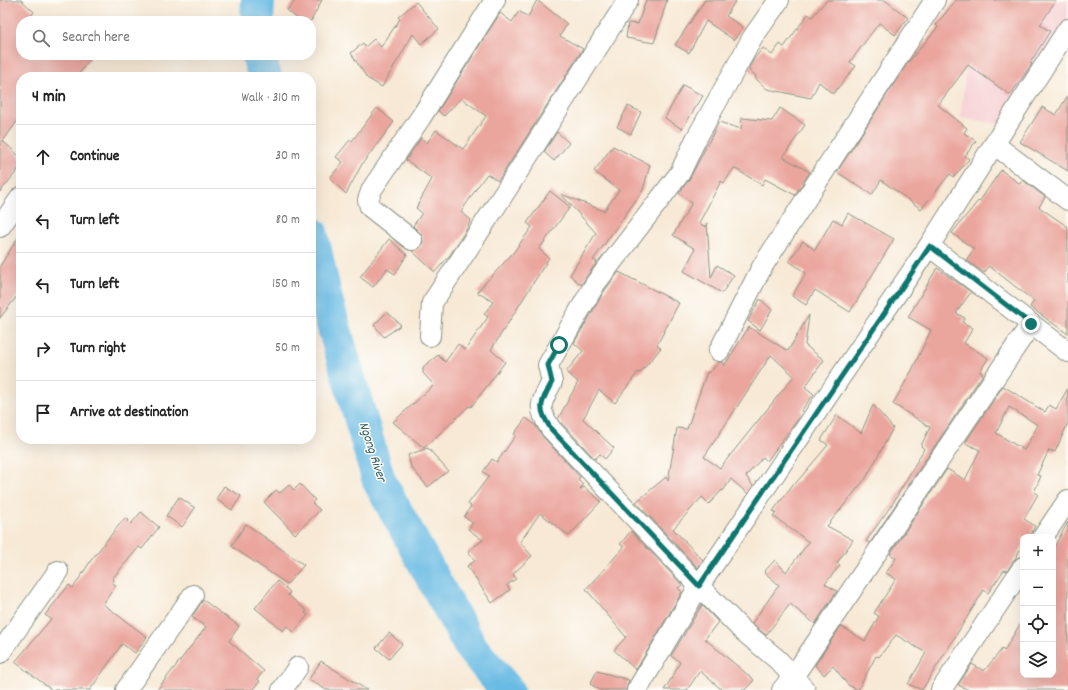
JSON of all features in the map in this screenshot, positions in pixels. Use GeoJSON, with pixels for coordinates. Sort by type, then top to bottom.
{"type":"FeatureCollection","features":[{"type":"Feature","properties":{"kind":"street"},"geometry":{"type":"LineString","coordinates":[[412,240],[370,207],[368,200],[372,188],[421,117],[495,0]]}},
{"type":"Feature","properties":{"kind":"street"},"geometry":{"type":"LineString","coordinates":[[430,336],[432,303],[628,0]]}},
{"type":"Feature","properties":{"kind":"street"},"geometry":{"type":"LineString","coordinates":[[779,0],[753,37],[696,139],[680,173],[595,284],[548,365],[552,382],[543,399],[541,414],[551,429],[742,630],[778,660],[793,686],[1031,324]]}},
{"type":"Feature","properties":{"kind":"street"},"geometry":{"type":"LineString","coordinates":[[719,351],[762,267],[935,0]]}},
{"type":"Feature","properties":{"kind":"street"},"geometry":{"type":"LineString","coordinates":[[637,690],[699,586],[930,246],[1067,33]]}},
{"type":"Feature","properties":{"kind":"street"},"geometry":{"type":"LineString","coordinates":[[995,145],[1068,200]]}},
{"type":"Feature","properties":{"kind":"street"},"geometry":{"type":"LineString","coordinates":[[0,227],[16,204]]}},
{"type":"Feature","properties":{"kind":"street"},"geometry":{"type":"LineString","coordinates":[[930,246],[1068,352]]}},
{"type":"Feature","properties":{"kind":"street"},"geometry":{"type":"LineString","coordinates":[[1045,534],[1068,500]]}},
{"type":"Feature","properties":{"kind":"street"},"geometry":{"type":"LineString","coordinates":[[941,690],[1021,570]]}},
{"type":"Feature","properties":{"kind":"street"},"geometry":{"type":"LineString","coordinates":[[0,653],[58,571]]}},
{"type":"Feature","properties":{"kind":"street"},"geometry":{"type":"LineString","coordinates":[[126,690],[193,595]]}},
{"type":"Feature","properties":{"kind":"street"},"geometry":{"type":"LineString","coordinates":[[282,690],[298,667]]}},
{"type":"Feature","properties":{"kind":"shaded area"},"geometry":{"type":"Polygon","coordinates":[[[1011,0],[1068,0],[1068,25],[1001,124],[960,118],[966,69],[1011,0]]]}},
{"type":"Feature","properties":{"kind":"building"},"geometry":{"type":"Polygon","coordinates":[[[0,0],[21,0],[34,12],[31,16],[16,16],[16,60],[89,60],[80,72],[16,72],[16,123],[3,141],[16,153],[16,172],[0,192],[0,0]]]}},
{"type":"Feature","properties":{"kind":"building"},"geometry":{"type":"Polygon","coordinates":[[[296,0],[322,0],[314,16],[294,16],[287,10],[296,0]]]}},
{"type":"Feature","properties":{"kind":"building"},"geometry":{"type":"Polygon","coordinates":[[[537,0],[567,24],[560,36],[583,49],[498,181],[487,174],[478,186],[461,212],[471,220],[466,230],[450,255],[435,272],[412,251],[421,247],[423,242],[422,235],[413,226],[422,213],[416,208],[432,179],[406,160],[421,138],[427,143],[436,130],[463,149],[486,116],[461,98],[444,116],[438,111],[500,13],[512,22],[519,11],[528,17],[537,0]]]}},
{"type":"Feature","properties":{"kind":"building"},"geometry":{"type":"Polygon","coordinates":[[[646,0],[667,0],[654,43],[626,38],[628,23],[638,24],[646,0]]]}},
{"type":"Feature","properties":{"kind":"building"},"geometry":{"type":"Polygon","coordinates":[[[705,0],[736,0],[726,16],[743,27],[734,40],[706,21],[689,53],[675,45],[705,0]]]}},
{"type":"Feature","properties":{"kind":"building"},"geometry":{"type":"Polygon","coordinates":[[[827,0],[885,0],[908,18],[895,35],[879,23],[850,62],[856,66],[833,94],[819,82],[811,98],[767,89],[748,69],[754,59],[763,48],[772,55],[780,44],[784,47],[808,14],[812,17],[827,0]]]}},
{"type":"Feature","properties":{"kind":"building"},"geometry":{"type":"Polygon","coordinates":[[[956,0],[1056,0],[1040,25],[1050,31],[1030,63],[1032,64],[1010,95],[968,65],[938,105],[967,128],[964,133],[976,141],[965,156],[969,159],[954,177],[950,174],[921,209],[881,180],[872,195],[837,172],[906,65],[938,27],[936,25],[956,0]]]}},
{"type":"Feature","properties":{"kind":"building"},"geometry":{"type":"Polygon","coordinates":[[[416,2],[439,29],[421,44],[413,34],[382,87],[367,78],[351,53],[363,43],[365,47],[374,39],[381,47],[400,19],[398,17],[416,2]]]}},
{"type":"Feature","properties":{"kind":"building"},"geometry":{"type":"Polygon","coordinates":[[[683,85],[703,96],[682,129],[665,118],[683,85]]]}},
{"type":"Feature","properties":{"kind":"building"},"geometry":{"type":"Polygon","coordinates":[[[1068,95],[1068,171],[1020,142],[1042,107],[1056,115],[1068,95]]]}},
{"type":"Feature","properties":{"kind":"building"},"geometry":{"type":"Polygon","coordinates":[[[628,106],[641,112],[631,134],[617,127],[628,106]]]}},
{"type":"Feature","properties":{"kind":"building"},"geometry":{"type":"Polygon","coordinates":[[[377,108],[394,122],[362,164],[346,194],[330,178],[343,162],[336,157],[350,140],[352,141],[377,108]]]}},
{"type":"Feature","properties":{"kind":"building"},"geometry":{"type":"Polygon","coordinates":[[[780,108],[805,125],[783,157],[810,172],[795,195],[765,179],[762,185],[734,168],[724,183],[721,181],[699,223],[706,227],[707,223],[711,278],[717,265],[734,275],[722,293],[684,271],[695,249],[673,235],[692,203],[679,193],[690,178],[719,122],[741,129],[742,118],[772,121],[780,108]]]}},
{"type":"Feature","properties":{"kind":"building"},"geometry":{"type":"Polygon","coordinates":[[[557,132],[569,143],[554,161],[544,152],[557,132]]]}},
{"type":"Feature","properties":{"kind":"building"},"geometry":{"type":"Polygon","coordinates":[[[613,146],[650,165],[643,190],[593,260],[597,262],[581,285],[570,275],[596,233],[561,194],[604,211],[619,190],[594,171],[613,146]]]}},
{"type":"Feature","properties":{"kind":"building"},"geometry":{"type":"Polygon","coordinates":[[[1001,170],[1020,184],[1023,180],[1045,197],[1039,207],[1068,227],[1068,334],[1030,307],[1034,301],[989,266],[984,273],[966,260],[974,249],[952,233],[978,201],[979,202],[1001,170]]]}},
{"type":"Feature","properties":{"kind":"building"},"geometry":{"type":"Polygon","coordinates":[[[550,191],[570,207],[539,249],[549,258],[491,350],[505,362],[471,407],[469,406],[424,448],[393,422],[434,385],[423,373],[423,367],[438,355],[445,362],[458,344],[465,350],[488,317],[484,314],[493,302],[477,292],[513,253],[532,227],[527,223],[550,191]]]}},
{"type":"Feature","properties":{"kind":"building"},"geometry":{"type":"Polygon","coordinates":[[[848,213],[894,239],[850,312],[815,290],[806,305],[792,296],[806,273],[789,261],[803,241],[815,250],[833,219],[842,224],[848,213]]]}},
{"type":"Feature","properties":{"kind":"building"},"geometry":{"type":"Polygon","coordinates":[[[389,239],[407,255],[395,274],[387,269],[373,287],[360,277],[389,239]]]}},
{"type":"Feature","properties":{"kind":"building"},"geometry":{"type":"Polygon","coordinates":[[[16,241],[16,297],[0,318],[0,266],[16,241]]]}},
{"type":"Feature","properties":{"kind":"building"},"geometry":{"type":"Polygon","coordinates":[[[937,268],[971,292],[956,313],[965,318],[962,322],[973,328],[964,343],[988,358],[980,372],[983,374],[870,543],[866,541],[893,503],[924,449],[921,446],[930,427],[893,404],[912,370],[931,330],[908,317],[937,268]]]}},
{"type":"Feature","properties":{"kind":"building"},"geometry":{"type":"Polygon","coordinates":[[[619,272],[679,303],[657,345],[661,348],[640,373],[638,372],[615,403],[599,390],[583,419],[614,448],[605,459],[600,454],[595,459],[558,419],[578,382],[566,372],[583,351],[574,343],[605,290],[619,272]]]}},
{"type":"Feature","properties":{"kind":"building"},"geometry":{"type":"Polygon","coordinates":[[[760,299],[772,310],[760,330],[748,321],[760,299]]]}},
{"type":"Feature","properties":{"kind":"building"},"geometry":{"type":"Polygon","coordinates":[[[387,312],[401,325],[384,337],[374,325],[387,312]]]}},
{"type":"Feature","properties":{"kind":"building"},"geometry":{"type":"Polygon","coordinates":[[[809,315],[805,345],[824,360],[805,387],[814,394],[801,411],[803,412],[767,461],[763,457],[746,476],[753,486],[748,494],[731,479],[723,491],[722,490],[709,504],[702,497],[673,529],[703,560],[698,568],[636,502],[666,477],[668,481],[677,428],[687,429],[707,372],[710,372],[719,362],[722,362],[724,366],[749,327],[788,351],[809,315]],[[771,355],[704,457],[720,468],[794,376],[771,355]]]}},
{"type":"Feature","properties":{"kind":"building"},"geometry":{"type":"Polygon","coordinates":[[[1003,386],[1045,412],[1049,405],[1056,409],[1068,388],[1068,423],[1055,452],[1049,450],[1037,475],[1041,476],[1034,492],[1038,494],[1024,519],[1035,526],[1031,534],[1020,534],[1020,550],[1015,559],[1007,571],[1004,570],[988,593],[984,590],[922,690],[908,684],[926,653],[896,635],[879,657],[876,656],[858,690],[848,685],[833,666],[824,675],[815,665],[841,626],[865,641],[879,616],[874,613],[896,579],[886,573],[896,558],[890,554],[947,469],[965,480],[980,450],[965,443],[1003,386]],[[1009,407],[996,433],[1024,450],[1038,425],[1009,407]]]}},
{"type":"Feature","properties":{"kind":"building"},"geometry":{"type":"Polygon","coordinates":[[[873,405],[893,428],[866,478],[827,526],[853,540],[837,563],[840,565],[825,584],[837,591],[815,624],[790,604],[766,635],[752,623],[779,585],[764,572],[775,560],[786,572],[809,542],[773,516],[776,512],[773,511],[794,483],[795,484],[828,445],[821,440],[837,415],[861,433],[873,405]]]}},
{"type":"Feature","properties":{"kind":"building"},"geometry":{"type":"Polygon","coordinates":[[[526,418],[535,425],[543,437],[580,477],[578,480],[583,485],[580,489],[584,487],[601,501],[569,536],[540,513],[520,542],[532,556],[513,574],[516,579],[507,585],[510,590],[492,603],[467,566],[475,561],[468,551],[483,540],[468,529],[473,523],[464,517],[471,506],[468,504],[489,476],[483,472],[492,459],[497,462],[516,435],[514,434],[526,418]]]}},
{"type":"Feature","properties":{"kind":"building"},"geometry":{"type":"Polygon","coordinates":[[[428,448],[448,471],[428,487],[411,467],[408,455],[428,448]]]}},
{"type":"Feature","properties":{"kind":"building"},"geometry":{"type":"Polygon","coordinates":[[[300,484],[315,500],[312,503],[320,510],[295,534],[264,502],[276,490],[280,493],[289,485],[294,490],[300,484]]]}},
{"type":"Feature","properties":{"kind":"building"},"geometry":{"type":"Polygon","coordinates":[[[224,486],[241,496],[232,510],[216,499],[224,486]]]}},
{"type":"Feature","properties":{"kind":"building"},"geometry":{"type":"Polygon","coordinates":[[[179,497],[195,508],[182,527],[166,516],[179,497]]]}},
{"type":"Feature","properties":{"kind":"building"},"geometry":{"type":"Polygon","coordinates":[[[141,512],[159,527],[142,549],[139,547],[112,579],[114,580],[112,583],[116,585],[103,604],[147,637],[135,653],[122,644],[90,690],[52,690],[15,662],[51,619],[45,615],[69,585],[73,588],[92,559],[119,525],[125,518],[131,524],[141,512]]]}},
{"type":"Feature","properties":{"kind":"building"},"geometry":{"type":"Polygon","coordinates":[[[1068,522],[1068,690],[969,690],[958,685],[972,664],[984,671],[1002,649],[1004,651],[1020,624],[1020,678],[1056,678],[1056,544],[1068,522]]]}},
{"type":"Feature","properties":{"kind":"building"},"geometry":{"type":"Polygon","coordinates":[[[246,524],[304,565],[287,584],[231,546],[246,524]]]}},
{"type":"Feature","properties":{"kind":"building"},"geometry":{"type":"Polygon","coordinates":[[[631,531],[682,585],[678,588],[682,592],[636,670],[614,650],[626,637],[586,589],[624,547],[620,544],[631,531]]]}},
{"type":"Feature","properties":{"kind":"building"},"geometry":{"type":"Polygon","coordinates":[[[277,581],[290,592],[288,595],[307,611],[305,613],[308,615],[294,632],[287,626],[283,631],[255,608],[277,581]]]}},
{"type":"Feature","properties":{"kind":"building"},"geometry":{"type":"Polygon","coordinates":[[[203,600],[239,626],[229,641],[264,671],[257,679],[260,681],[252,690],[157,690],[206,627],[192,617],[203,600]]]}},
{"type":"Feature","properties":{"kind":"building"},"geometry":{"type":"Polygon","coordinates":[[[702,605],[718,622],[705,639],[754,680],[745,690],[722,690],[700,671],[687,690],[664,690],[680,662],[671,656],[702,605]]]}},
{"type":"Feature","properties":{"kind":"building"},"geometry":{"type":"Polygon","coordinates":[[[389,633],[402,644],[389,659],[376,648],[389,633]]]}},
{"type":"Feature","properties":{"kind":"building"},"geometry":{"type":"Polygon","coordinates":[[[321,661],[367,690],[326,690],[309,679],[321,661]]]}},
{"type":"Feature","properties":{"kind":"building"},"geometry":{"type":"Polygon","coordinates":[[[597,671],[629,680],[626,690],[600,690],[590,684],[597,671]]]}},
{"type":"Feature","properties":{"kind":"waterway","name":"Ngong River"},"geometry":{"type":"LineString","coordinates":[[257,16],[258,0]]}},
{"type":"Feature","properties":{"kind":"waterway","name":"Ngong River"},"geometry":{"type":"LineString","coordinates":[[260,60],[263,72]]}},
{"type":"Feature","properties":{"kind":"waterway","name":"Ngong River"},"geometry":{"type":"LineString","coordinates":[[316,255],[326,300],[379,481],[472,649],[507,690]]}},
{"type":"Feature","properties":{"kind":"route"},"geometry":{"type":"LineString","coordinates":[[559,345],[548,365],[552,382],[543,399],[541,414],[551,429],[699,586],[930,246],[1031,324]]}}]}
